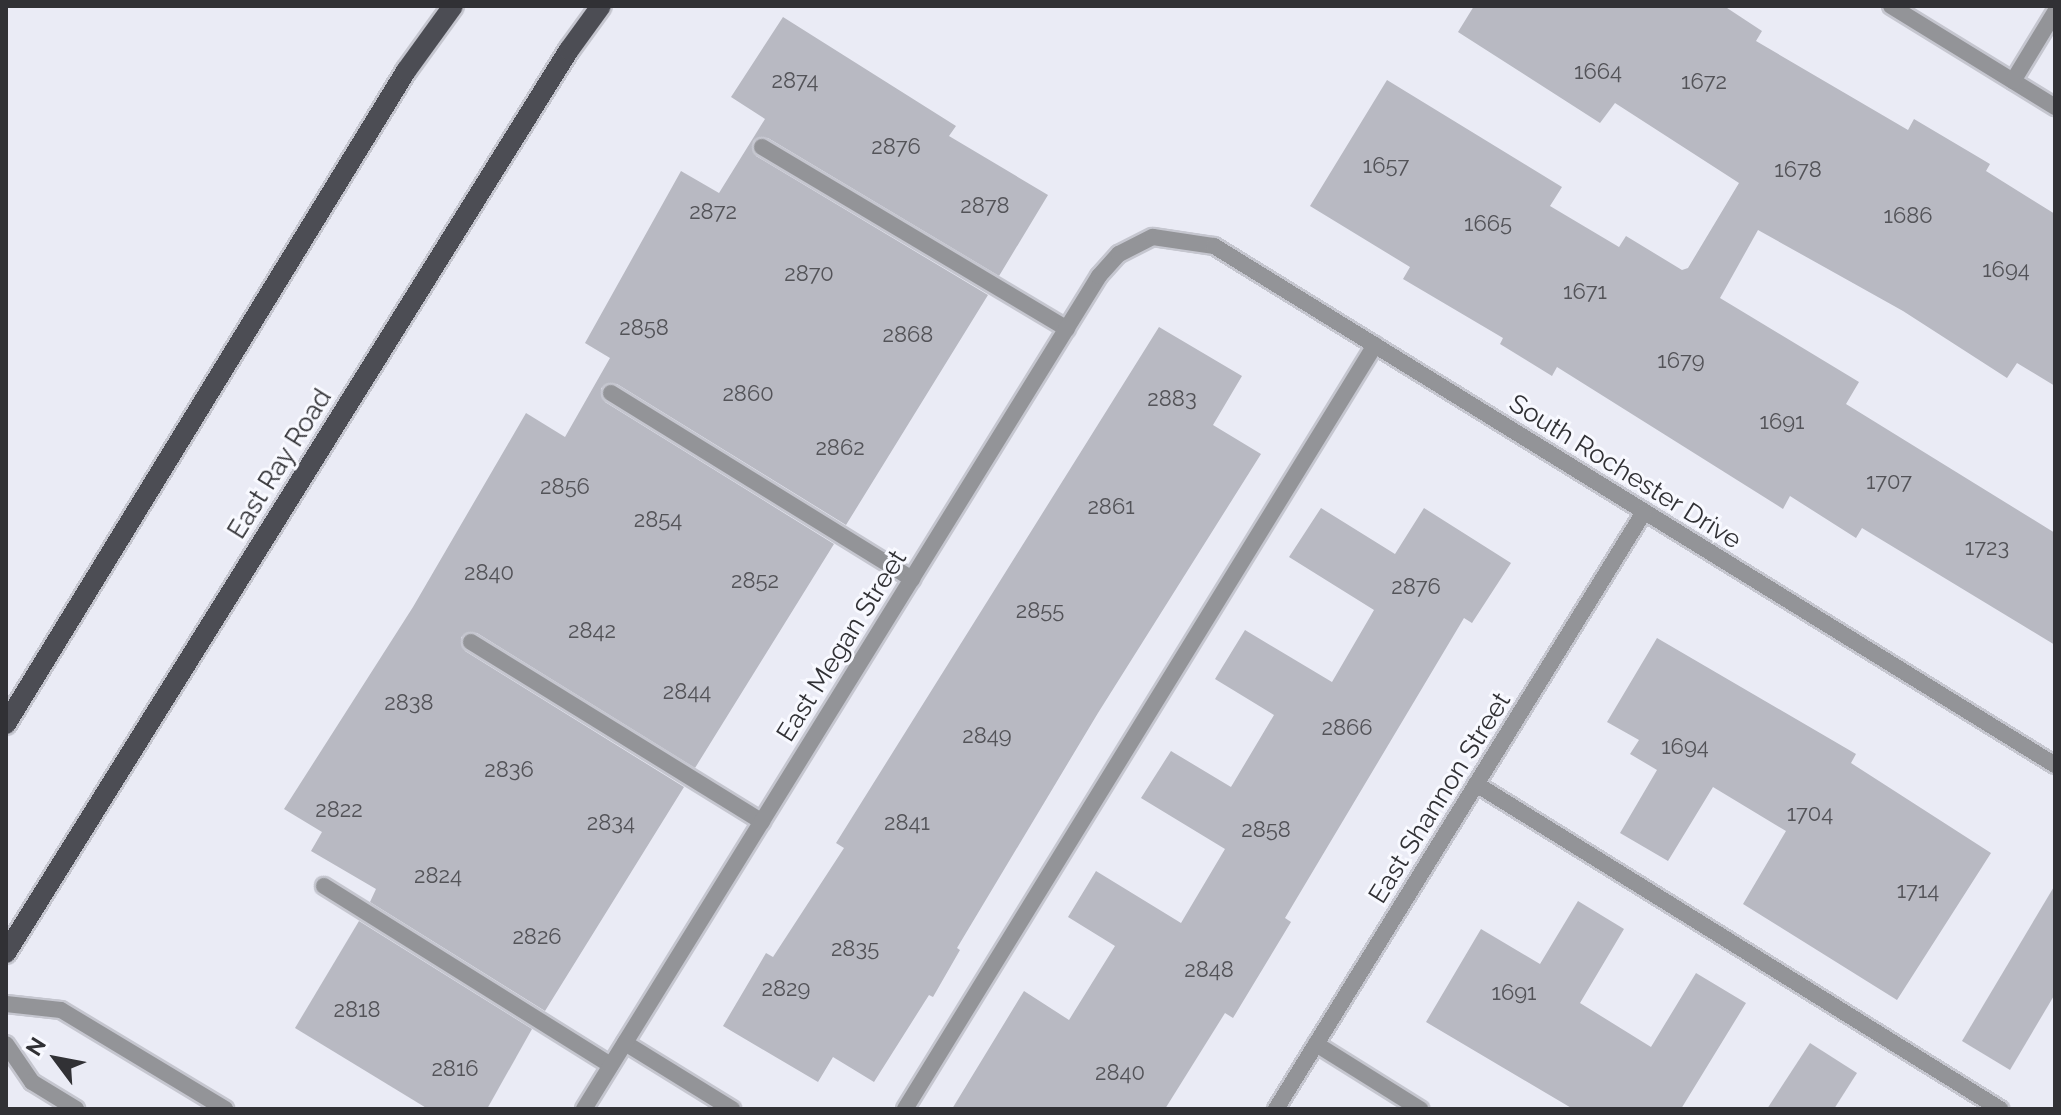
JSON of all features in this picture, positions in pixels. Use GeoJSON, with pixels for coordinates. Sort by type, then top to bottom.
{"type":"FeatureCollection","features":[{"type":"Feature","properties":{"kind":"main road"},"geometry":{"type":"LineString","coordinates":[[6,724],[406,71],[453,6]]}},
{"type":"Feature","properties":{"kind":"main road","name":"East Ray Road"},"geometry":{"type":"LineString","coordinates":[[6,953],[569,50],[601,6]]}},
{"type":"Feature","properties":{"kind":"street"},"geometry":{"type":"LineString","coordinates":[[1891,6],[2055,107]]}},
{"type":"Feature","properties":{"kind":"street"},"geometry":{"type":"LineString","coordinates":[[2013,81],[2055,12]]}},
{"type":"Feature","properties":{"kind":"street"},"geometry":{"type":"LineString","coordinates":[[762,147],[1067,329]]}},
{"type":"Feature","properties":{"kind":"street","name":"East Megan Street"},"geometry":{"type":"LineString","coordinates":[[584,1109],[1067,329],[1114,259],[1139,242],[1164,236]]}},
{"type":"Feature","properties":{"kind":"street","name":"South Rochester Drive"},"geometry":{"type":"LineString","coordinates":[[1164,236],[1214,246],[2055,765]]}},
{"type":"Feature","properties":{"kind":"street"},"geometry":{"type":"LineString","coordinates":[[905,1109],[1375,345]]}},
{"type":"Feature","properties":{"kind":"street"},"geometry":{"type":"LineString","coordinates":[[611,393],[912,579]]}},
{"type":"Feature","properties":{"kind":"street","name":"East Shannon Street"},"geometry":{"type":"LineString","coordinates":[[1276,1109],[1644,512]]}},
{"type":"Feature","properties":{"kind":"street"},"geometry":{"type":"LineString","coordinates":[[471,642],[762,822]]}},
{"type":"Feature","properties":{"kind":"street"},"geometry":{"type":"LineString","coordinates":[[1476,784],[2000,1109]]}},
{"type":"Feature","properties":{"kind":"street"},"geometry":{"type":"LineString","coordinates":[[324,886],[611,1065]]}},
{"type":"Feature","properties":{"kind":"street"},"geometry":{"type":"LineString","coordinates":[[6,1004],[61,1010],[225,1109]]}},
{"type":"Feature","properties":{"kind":"street"},"geometry":{"type":"LineString","coordinates":[[625,1043],[732,1109]]}},
{"type":"Feature","properties":{"kind":"street"},"geometry":{"type":"LineString","coordinates":[[6,1044],[32,1082],[76,1109]]}},
{"type":"Feature","properties":{"kind":"street"},"geometry":{"type":"LineString","coordinates":[[1316,1044],[1420,1109]]}},
{"type":"Feature","properties":{"kind":"building"},"geometry":{"type":"Polygon","coordinates":[[[1474,6],[1724,6],[1762,31],[1756,41],[1908,130],[1914,119],[1990,164],[1986,171],[2055,214],[2055,386],[2017,363],[2007,378],[1903,311],[1758,230],[1720,298],[1859,382],[1846,404],[2055,533],[2055,645],[1862,528],[1856,538],[1790,496],[1783,509],[1557,367],[1552,376],[1500,344],[1503,338],[1403,279],[1410,267],[1310,206],[1387,80],[1562,187],[1550,206],[1619,247],[1626,236],[1682,270],[1688,268],[1739,183],[1615,103],[1600,123],[1458,32],[1474,6]]]}},
{"type":"Feature","properties":{"kind":"building"},"geometry":{"type":"Polygon","coordinates":[[[783,17],[956,126],[949,136],[1048,195],[999,276],[768,138],[753,141],[756,156],[988,295],[846,525],[617,384],[601,388],[605,402],[834,544],[695,768],[477,633],[461,637],[465,651],[684,787],[545,1011],[370,902],[376,889],[311,851],[322,832],[284,809],[413,607],[526,413],[565,437],[610,358],[585,343],[681,171],[719,193],[765,119],[731,97],[783,17]]]}},
{"type":"Feature","properties":{"kind":"building"},"geometry":{"type":"Polygon","coordinates":[[[1159,327],[1242,376],[1213,425],[1261,454],[1098,713],[957,948],[960,950],[933,997],[929,995],[874,1082],[833,1057],[818,1082],[723,1026],[766,953],[773,957],[844,848],[836,843],[1159,327]]]}},
{"type":"Feature","properties":{"kind":"building"},"geometry":{"type":"Polygon","coordinates":[[[1321,508],[1395,554],[1424,508],[1511,563],[1472,623],[1464,618],[1285,918],[1291,922],[1233,1018],[1225,1013],[1165,1109],[952,1109],[1024,991],[1069,1020],[1115,946],[1068,917],[1096,871],[1181,923],[1225,849],[1141,798],[1171,751],[1231,787],[1274,715],[1215,679],[1245,630],[1332,682],[1374,610],[1289,557],[1321,508]]]}},
{"type":"Feature","properties":{"kind":"building"},"geometry":{"type":"Polygon","coordinates":[[[1657,638],[1856,754],[1851,763],[1991,853],[1897,1000],[1743,904],[1786,831],[1713,787],[1668,861],[1620,833],[1657,770],[1630,754],[1639,740],[1607,722],[1657,638]]]}},
{"type":"Feature","properties":{"kind":"building"},"geometry":{"type":"Polygon","coordinates":[[[2055,885],[2055,994],[2010,1070],[1962,1041],[2055,885]]]}},
{"type":"Feature","properties":{"kind":"building"},"geometry":{"type":"Polygon","coordinates":[[[1578,901],[1624,929],[1580,1003],[1651,1047],[1696,973],[1746,1003],[1681,1109],[1573,1109],[1426,1022],[1481,929],[1540,964],[1578,901]]]}},
{"type":"Feature","properties":{"kind":"building"},"geometry":{"type":"Polygon","coordinates":[[[359,921],[532,1029],[487,1109],[428,1109],[295,1028],[359,921]]]}},
{"type":"Feature","properties":{"kind":"building"},"geometry":{"type":"Polygon","coordinates":[[[1810,1043],[1857,1073],[1834,1109],[1767,1109],[1810,1043]]]}}]}
